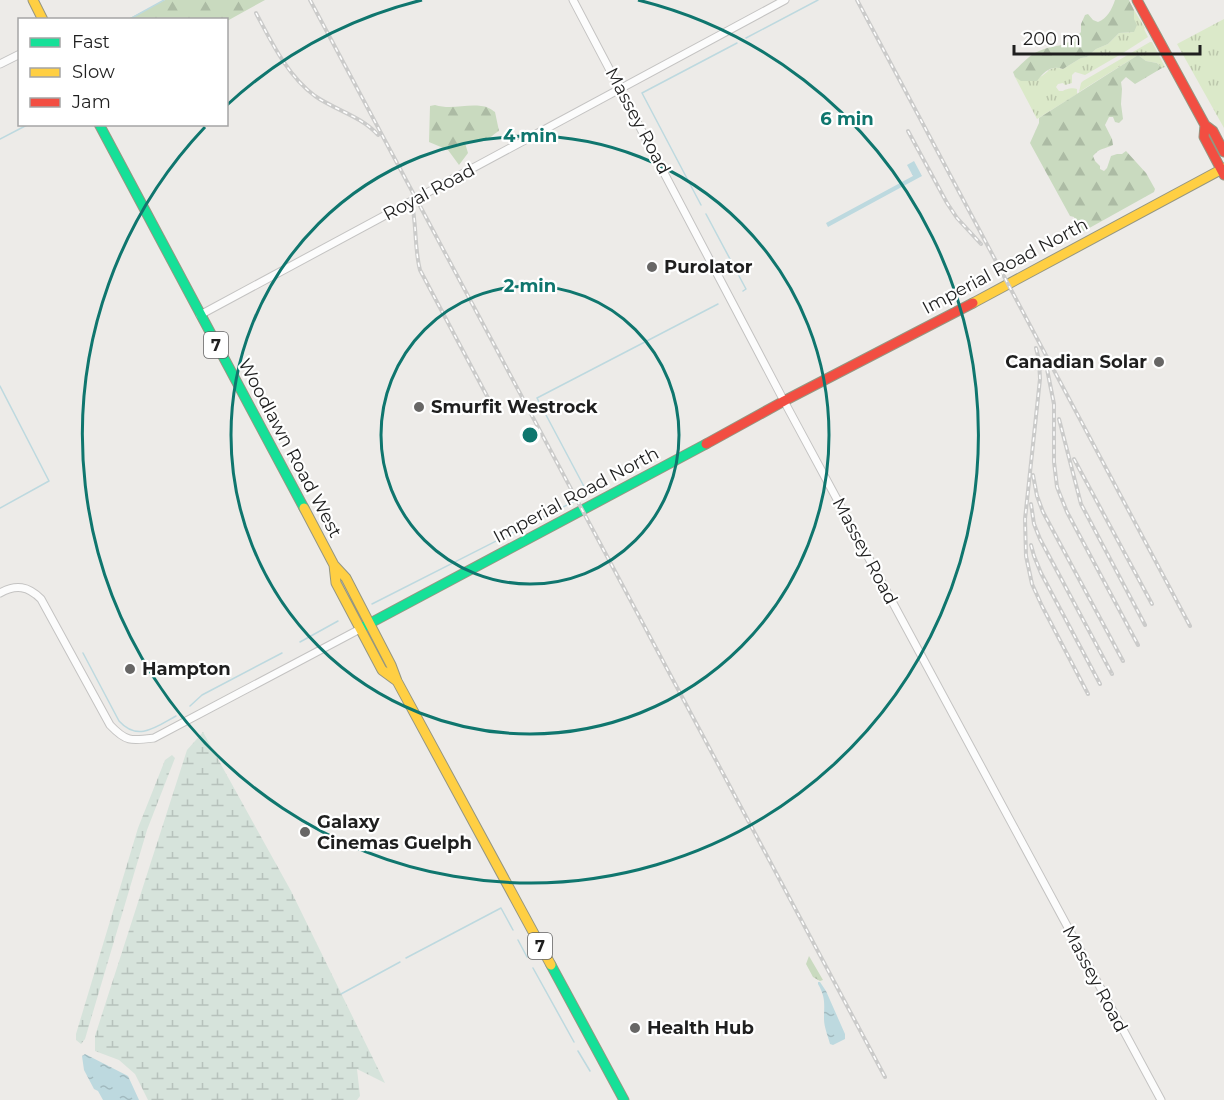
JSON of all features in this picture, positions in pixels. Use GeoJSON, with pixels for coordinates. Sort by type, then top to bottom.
{"type":"FeatureCollection","features":[{"type":"Feature","properties":{"kind":"main road"},"geometry":{"type":"LineString","coordinates":[[33,0],[42,18]]}},
{"type":"Feature","properties":{"kind":"main road"},"geometry":{"type":"LineString","coordinates":[[1137,0],[1205,125],[1213,131],[1224,152]]}},
{"type":"Feature","properties":{"kind":"main road"},"geometry":{"type":"LineString","coordinates":[[1205,125],[1204,137],[1223,171]]}},
{"type":"Feature","properties":{"kind":"main road","name":"Woodlawn Road West"},"geometry":{"type":"LineString","coordinates":[[100,126],[334,565],[345,578],[370,623],[397,681],[624,1100]]}},
{"type":"Feature","properties":{"kind":"main road","name":"Imperial Road North"},"geometry":{"type":"LineString","coordinates":[[360,629],[784,401],[1223,171]]}},
{"type":"Feature","properties":{"kind":"main road","name":"Woodlawn Road West"},"geometry":{"type":"LineString","coordinates":[[334,565],[336,583],[382,670],[397,681]]}},
{"type":"Feature","properties":{"kind":"street","name":"Massey Road"},"geometry":{"type":"LineString","coordinates":[[573,0],[784,401],[1161,1100]]}},
{"type":"Feature","properties":{"kind":"street","name":"Royal Road"},"geometry":{"type":"LineString","coordinates":[[200,315],[785,0]]}},
{"type":"Feature","properties":{"kind":"street"},"geometry":{"type":"LineString","coordinates":[[0,64],[18,55]]}},
{"type":"Feature","properties":{"kind":"street","name":"Imperial Road North"},"geometry":{"type":"LineString","coordinates":[[0,593],[25,588],[34,592],[41,599],[110,725],[121,736],[136,740],[154,738],[360,629]]}},
{"type":"Feature","properties":{"kind":"green space"},"geometry":{"type":"Polygon","coordinates":[[[165,0],[265,0],[228,20],[228,18],[130,18],[165,0]]]}},
{"type":"Feature","properties":{"kind":"green space"},"geometry":{"type":"Polygon","coordinates":[[[1115,0],[1129,0],[1137,25],[1134,32],[1119,33],[1108,44],[1096,49],[1087,57],[1063,69],[1048,70],[1037,81],[1021,81],[1015,77],[1013,72],[1032,55],[1071,41],[1076,37],[1081,32],[1081,24],[1085,15],[1088,14],[1098,22],[1104,19],[1115,0]]]}},
{"type":"Feature","properties":{"kind":"green space"},"geometry":{"type":"Polygon","coordinates":[[[1134,10],[1148,37],[1085,75],[1075,72],[1072,75],[1072,83],[1058,84],[1056,87],[1059,91],[1075,88],[1077,94],[1037,119],[1015,77],[1031,80],[1040,77],[1052,68],[1063,69],[1108,44],[1119,33],[1134,32],[1134,10]]]}},
{"type":"Feature","properties":{"kind":"green space"},"geometry":{"type":"Polygon","coordinates":[[[1224,19],[1224,128],[1177,44],[1224,19]]]}},
{"type":"Feature","properties":{"kind":"green space"},"geometry":{"type":"Polygon","coordinates":[[[1150,42],[1165,67],[1162,68],[1157,63],[1146,61],[1138,55],[1079,92],[1083,81],[1150,42]]]}},
{"type":"Feature","properties":{"kind":"green space"},"geometry":{"type":"Polygon","coordinates":[[[1138,55],[1146,61],[1157,63],[1162,68],[1135,84],[1126,77],[1121,82],[1123,119],[1119,123],[1115,122],[1113,117],[1109,117],[1105,125],[1113,145],[1100,150],[1093,156],[1100,169],[1104,171],[1111,156],[1126,151],[1146,173],[1155,189],[1154,192],[1084,231],[1078,230],[1074,217],[1070,216],[1030,143],[1039,118],[1138,55]]]}},
{"type":"Feature","properties":{"kind":"green space"},"geometry":{"type":"Polygon","coordinates":[[[430,106],[487,107],[495,112],[499,131],[483,141],[465,143],[468,153],[459,165],[448,150],[429,142],[430,106]]]}},
{"type":"Feature","properties":{"kind":"green space"},"geometry":{"type":"Polygon","coordinates":[[[203,732],[291,891],[385,1083],[357,1069],[360,1096],[357,1100],[148,1100],[135,1074],[119,1060],[95,1051],[95,1036],[187,750],[203,732]]]}},
{"type":"Feature","properties":{"kind":"green space"},"geometry":{"type":"Polygon","coordinates":[[[172,755],[175,758],[147,830],[85,1039],[81,1044],[76,1040],[76,1034],[138,828],[165,760],[172,755]]]}},
{"type":"Feature","properties":{"kind":"green space"},"geometry":{"type":"Polygon","coordinates":[[[809,956],[823,980],[820,981],[813,977],[806,964],[809,956]]]}},
{"type":"Feature","properties":{"kind":"water"},"geometry":{"type":"Polygon","coordinates":[[[914,161],[922,176],[828,227],[826,223],[913,176],[907,165],[914,161]]]}},
{"type":"Feature","properties":{"kind":"water"},"geometry":{"type":"Polygon","coordinates":[[[818,982],[826,991],[845,1034],[845,1039],[833,1045],[830,1044],[825,1028],[823,997],[818,982]]]}},
{"type":"Feature","properties":{"kind":"water"},"geometry":{"type":"Polygon","coordinates":[[[85,1054],[128,1076],[139,1100],[103,1100],[84,1070],[82,1056],[85,1054]]]}},
{"type":"Feature","properties":{"kind":"waterway"},"geometry":{"type":"LineString","coordinates":[[132,18],[164,0]]}},
{"type":"Feature","properties":{"kind":"waterway"},"geometry":{"type":"LineString","coordinates":[[746,38],[818,0]]}},
{"type":"Feature","properties":{"kind":"waterway"},"geometry":{"type":"LineString","coordinates":[[701,205],[642,93],[737,43]]}},
{"type":"Feature","properties":{"kind":"waterway"},"geometry":{"type":"LineString","coordinates":[[0,139],[25,126]]}},
{"type":"Feature","properties":{"kind":"waterway"},"geometry":{"type":"LineString","coordinates":[[706,214],[746,289],[743,291]]}},
{"type":"Feature","properties":{"kind":"waterway"},"geometry":{"type":"LineString","coordinates":[[583,497],[588,494],[537,398],[718,304]]}},
{"type":"Feature","properties":{"kind":"waterway"},"geometry":{"type":"LineString","coordinates":[[0,386],[49,481],[0,508]]}},
{"type":"Feature","properties":{"kind":"waterway"},"geometry":{"type":"LineString","coordinates":[[372,604],[573,502]]}},
{"type":"Feature","properties":{"kind":"waterway"},"geometry":{"type":"LineString","coordinates":[[300,642],[338,621]]}},
{"type":"Feature","properties":{"kind":"waterway"},"geometry":{"type":"LineString","coordinates":[[83,653],[119,721],[126,727],[133,731],[147,731],[176,716]]}},
{"type":"Feature","properties":{"kind":"waterway"},"geometry":{"type":"LineString","coordinates":[[190,706],[202,695],[282,653]]}},
{"type":"Feature","properties":{"kind":"waterway"},"geometry":{"type":"LineString","coordinates":[[406,958],[501,908],[513,930]]}},
{"type":"Feature","properties":{"kind":"waterway"},"geometry":{"type":"LineString","coordinates":[[518,940],[527,957]]}},
{"type":"Feature","properties":{"kind":"waterway"},"geometry":{"type":"LineString","coordinates":[[341,994],[400,962]]}},
{"type":"Feature","properties":{"kind":"waterway"},"geometry":{"type":"LineString","coordinates":[[533,968],[574,1042]]}},
{"type":"Feature","properties":{"kind":"waterway"},"geometry":{"type":"LineString","coordinates":[[578,1051],[590,1071]]}},
{"type":"Feature","properties":{"kind":"railway"},"geometry":{"type":"LineString","coordinates":[[310,0],[885,1077]]}},
{"type":"Feature","properties":{"kind":"railway"},"geometry":{"type":"LineString","coordinates":[[857,0],[1190,626]]}},
{"type":"Feature","properties":{"kind":"railway"},"geometry":{"type":"LineString","coordinates":[[256,13],[281,58],[305,88],[323,101],[364,123],[378,135]]}},
{"type":"Feature","properties":{"kind":"railway"},"geometry":{"type":"LineString","coordinates":[[908,131],[947,203],[957,218],[981,244]]}},
{"type":"Feature","properties":{"kind":"railway"},"geometry":{"type":"LineString","coordinates":[[411,200],[420,270],[488,398]]}},
{"type":"Feature","properties":{"kind":"railway"},"geometry":{"type":"LineString","coordinates":[[1036,348],[1040,379],[1025,519],[1026,556],[1032,584],[1088,694]]}},
{"type":"Feature","properties":{"kind":"railway"},"geometry":{"type":"LineString","coordinates":[[1047,369],[1054,404],[1054,462],[1057,487],[1067,512],[1138,645]]}},
{"type":"Feature","properties":{"kind":"railway"},"geometry":{"type":"LineString","coordinates":[[1059,419],[1081,504],[1145,625]]}},
{"type":"Feature","properties":{"kind":"railway"},"geometry":{"type":"LineString","coordinates":[[1074,459],[1152,604]]}},
{"type":"Feature","properties":{"kind":"railway"},"geometry":{"type":"LineString","coordinates":[[1033,475],[1043,512],[1123,661]]}},
{"type":"Feature","properties":{"kind":"railway"},"geometry":{"type":"LineString","coordinates":[[1031,504],[1034,524],[1040,539],[1112,674]]}},
{"type":"Feature","properties":{"kind":"railway"},"geometry":{"type":"LineString","coordinates":[[1031,545],[1041,573],[1100,684]]}},
{"type":"Feature","properties":{"kind":"traffic: fast"},"geometry":{"type":"LineString","coordinates":[[100,126],[304,508]]}},
{"type":"Feature","properties":{"kind":"traffic: fast"},"geometry":{"type":"LineString","coordinates":[[363,627],[706,444]]}},
{"type":"Feature","properties":{"kind":"traffic: fast"},"geometry":{"type":"LineString","coordinates":[[551,965],[624,1100]]}},
{"type":"Feature","properties":{"kind":"traffic: slow"},"geometry":{"type":"LineString","coordinates":[[33,0],[42,18]]}},
{"type":"Feature","properties":{"kind":"traffic: slow"},"geometry":{"type":"LineString","coordinates":[[973,303],[1224,168]]}},
{"type":"Feature","properties":{"kind":"traffic: slow"},"geometry":{"type":"LineString","coordinates":[[304,508],[334,565],[346,578],[397,681],[551,965]]}},
{"type":"Feature","properties":{"kind":"traffic: slow"},"geometry":{"type":"LineString","coordinates":[[334,565],[336,583],[382,670],[397,681]]}},
{"type":"Feature","properties":{"kind":"traffic: jam"},"geometry":{"type":"LineString","coordinates":[[1137,0],[1205,125],[1213,131],[1224,152]]}},
{"type":"Feature","properties":{"kind":"traffic: jam"},"geometry":{"type":"LineString","coordinates":[[1205,125],[1204,137],[1224,175]]}},
{"type":"Feature","properties":{"kind":"traffic: jam"},"geometry":{"type":"LineString","coordinates":[[706,444],[973,303]]}},
{"type":"Feature","properties":{"kind":"place","name":"Purolator"},"geometry":{"type":"Point","coordinates":[652,267]}},
{"type":"Feature","properties":{"kind":"place","name":"Canadian Solar"},"geometry":{"type":"Point","coordinates":[1159,362]}},
{"type":"Feature","properties":{"kind":"place","name":"Smurfit Westrock"},"geometry":{"type":"Point","coordinates":[419,407]}},
{"type":"Feature","properties":{"kind":"place","name":"Hampton"},"geometry":{"type":"Point","coordinates":[130,669]}},
{"type":"Feature","properties":{"kind":"place","name":"Galaxy Cinemas Guelph"},"geometry":{"type":"Point","coordinates":[305,832]}},
{"type":"Feature","properties":{"kind":"place","name":"Health Hub"},"geometry":{"type":"Point","coordinates":[635,1028]}}]}
